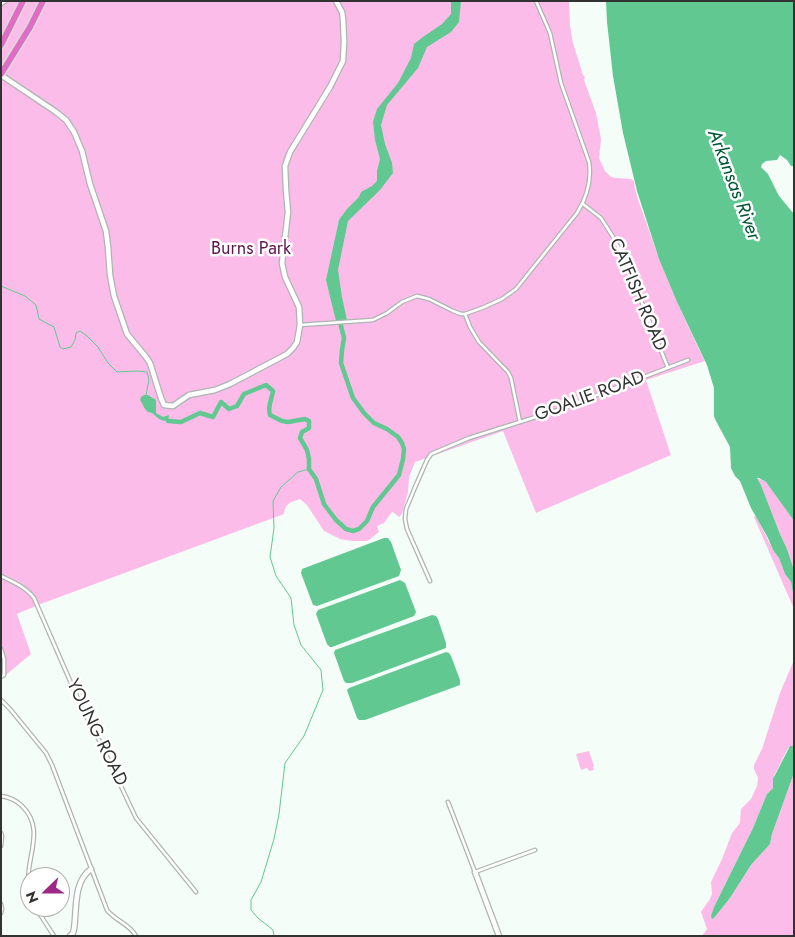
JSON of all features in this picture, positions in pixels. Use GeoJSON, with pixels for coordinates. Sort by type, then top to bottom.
{"type":"FeatureCollection","features":[{"type":"Feature","properties":{"kind":"highway"},"geometry":{"type":"LineString","coordinates":[[1,45],[23,1]]}},
{"type":"Feature","properties":{"kind":"highway"},"geometry":{"type":"LineString","coordinates":[[1,75],[30,27],[43,1]]}},
{"type":"Feature","properties":{"kind":"street"},"geometry":{"type":"LineString","coordinates":[[1,75],[59,114],[68,123],[76,136],[106,231],[114,296],[127,334],[149,360],[160,398],[164,405],[173,406],[189,395],[225,386],[284,355],[295,345],[300,325],[299,307],[285,277],[282,263],[288,212],[285,166],[290,152],[330,87],[342,61],[344,42],[343,18],[336,1]]}},
{"type":"Feature","properties":{"kind":"street"},"geometry":{"type":"LineString","coordinates":[[300,325],[370,320],[378,318],[402,302],[417,296],[465,314],[492,304],[514,291],[577,214],[583,204],[590,180],[588,157],[561,83],[550,33],[536,1]]}},
{"type":"Feature","properties":{"kind":"street","name":"CATFISH ROAD"},"geometry":{"type":"LineString","coordinates":[[583,204],[601,218],[615,240],[668,368]]}},
{"type":"Feature","properties":{"kind":"street"},"geometry":{"type":"LineString","coordinates":[[465,314],[479,342],[508,372],[520,422]]}},
{"type":"Feature","properties":{"kind":"street","name":"GOALIE ROAD"},"geometry":{"type":"LineString","coordinates":[[430,581],[407,529],[405,519],[406,509],[427,460],[432,453],[469,438],[558,410],[688,360]]}},
{"type":"Feature","properties":{"kind":"street","name":"YOUNG ROAD"},"geometry":{"type":"LineString","coordinates":[[1,576],[22,587],[34,598],[81,706],[136,818],[196,892]]}},
{"type":"Feature","properties":{"kind":"street"},"geometry":{"type":"LineString","coordinates":[[1,677],[4,675],[5,670],[2,649]]}},
{"type":"Feature","properties":{"kind":"street"},"geometry":{"type":"LineString","coordinates":[[1,700],[48,758],[107,910],[116,919],[127,924],[136,936]]}},
{"type":"Feature","properties":{"kind":"street"},"geometry":{"type":"LineString","coordinates":[[1,796],[8,797],[19,803],[28,813],[32,822],[34,834],[32,867]]}},
{"type":"Feature","properties":{"kind":"street"},"geometry":{"type":"LineString","coordinates":[[448,802],[499,936]]}},
{"type":"Feature","properties":{"kind":"street"},"geometry":{"type":"LineString","coordinates":[[1,833],[1,846]]}},
{"type":"Feature","properties":{"kind":"street"},"geometry":{"type":"LineString","coordinates":[[475,872],[535,850]]}},
{"type":"Feature","properties":{"kind":"street"},"geometry":{"type":"LineString","coordinates":[[70,936],[74,929],[80,882],[91,868]]}},
{"type":"Feature","properties":{"kind":"street"},"geometry":{"type":"LineString","coordinates":[[1,904],[1,913]]}},
{"type":"Feature","properties":{"kind":"street"},"geometry":{"type":"LineString","coordinates":[[42,917],[54,936]]}},
{"type":"Feature","properties":{"kind":"green space","name":"Burns Park"},"geometry":{"type":"Polygon","coordinates":[[[1,1],[569,1],[573,43],[596,113],[601,139],[599,158],[605,171],[611,177],[634,181],[637,198],[660,260],[681,311],[705,361],[646,380],[671,455],[536,513],[503,431],[415,462],[409,477],[408,492],[402,514],[399,517],[392,512],[384,523],[377,526],[379,532],[369,540],[352,541],[340,539],[324,531],[307,505],[300,499],[287,505],[284,514],[17,614],[31,654],[1,679],[1,1]]]}},
{"type":"Feature","properties":{"kind":"green space"},"geometry":{"type":"Polygon","coordinates":[[[757,478],[766,482],[794,521],[794,570],[787,549],[757,478]]]}},
{"type":"Feature","properties":{"kind":"green space"},"geometry":{"type":"Polygon","coordinates":[[[756,516],[779,558],[785,574],[791,582],[794,609],[754,517],[756,516]]]}},
{"type":"Feature","properties":{"kind":"green space"},"geometry":{"type":"Polygon","coordinates":[[[794,660],[794,746],[790,746],[787,750],[774,776],[773,788],[767,794],[753,828],[714,907],[713,919],[730,898],[751,865],[770,844],[794,773],[794,936],[702,936],[707,929],[701,912],[712,894],[711,882],[732,833],[740,823],[741,809],[751,799],[757,786],[758,778],[754,765],[762,749],[780,693],[794,660]]]}},
{"type":"Feature","properties":{"kind":"green space"},"geometry":{"type":"Polygon","coordinates":[[[589,751],[594,770],[589,771],[587,768],[581,770],[576,754],[589,751]]]}},
{"type":"Feature","properties":{"kind":"water"},"geometry":{"type":"Polygon","coordinates":[[[451,1],[461,1],[459,22],[451,32],[427,47],[418,68],[387,105],[381,125],[393,173],[380,190],[348,221],[338,270],[347,320],[336,321],[326,280],[339,220],[359,197],[361,192],[377,181],[380,159],[373,122],[377,109],[398,83],[411,58],[414,44],[442,24],[451,14],[451,1]]]}},
{"type":"Feature","properties":{"kind":"water","name":"Arkansas River"},"geometry":{"type":"Polygon","coordinates":[[[606,1],[794,1],[794,166],[791,166],[780,155],[777,160],[766,161],[761,167],[768,174],[779,196],[794,214],[794,521],[766,482],[757,478],[794,570],[794,599],[791,582],[751,508],[740,481],[731,468],[730,447],[714,416],[714,388],[707,365],[659,259],[637,191],[623,133],[613,76],[606,1]]]}},
{"type":"Feature","properties":{"kind":"water"},"geometry":{"type":"Polygon","coordinates":[[[144,395],[148,395],[156,400],[156,413],[163,417],[169,415],[168,421],[161,420],[147,411],[140,400],[144,395]]]}},
{"type":"Feature","properties":{"kind":"water"},"geometry":{"type":"Polygon","coordinates":[[[388,538],[391,542],[401,570],[399,576],[317,606],[313,605],[301,573],[302,569],[388,538]]]}},
{"type":"Feature","properties":{"kind":"water"},"geometry":{"type":"Polygon","coordinates":[[[400,580],[405,583],[416,612],[414,616],[332,647],[327,644],[316,614],[318,610],[400,580]]]}},
{"type":"Feature","properties":{"kind":"water"},"geometry":{"type":"Polygon","coordinates":[[[432,615],[438,619],[446,648],[352,683],[344,681],[334,653],[335,650],[432,615]]]}},
{"type":"Feature","properties":{"kind":"water"},"geometry":{"type":"Polygon","coordinates":[[[446,652],[451,656],[460,685],[365,720],[357,718],[347,690],[349,688],[446,652]]]}},
{"type":"Feature","properties":{"kind":"water"},"geometry":{"type":"Polygon","coordinates":[[[790,746],[794,746],[794,773],[770,844],[751,865],[730,898],[712,919],[714,907],[753,828],[767,794],[773,788],[773,779],[790,746]]]}},
{"type":"Feature","properties":{"kind":"waterway"},"geometry":{"type":"LineString","coordinates":[[1,286],[25,296],[36,305],[39,319],[54,327],[60,347],[63,349],[71,347],[76,333],[80,331],[98,347],[108,363],[117,372],[147,372],[149,380],[146,395]]}},
{"type":"Feature","properties":{"kind":"waterway"},"geometry":{"type":"LineString","coordinates":[[168,421],[181,422],[200,413],[213,417],[221,402],[229,409],[237,406],[244,394],[266,385],[273,391],[269,406],[270,415],[288,422],[305,419],[309,421],[309,428],[302,432],[300,438],[307,450],[309,469],[316,479],[324,504],[336,520],[346,529],[353,531],[359,529],[367,521],[373,507],[399,475],[404,449],[398,437],[374,423],[353,398],[341,363],[344,338],[340,322]]}},
{"type":"Feature","properties":{"kind":"waterway"},"geometry":{"type":"LineString","coordinates":[[274,936],[273,930],[251,910],[251,900],[261,882],[274,839],[285,763],[304,736],[323,690],[321,670],[301,645],[294,625],[291,598],[276,576],[270,557],[274,528],[273,501],[281,487],[298,472],[309,469]]}}]}
